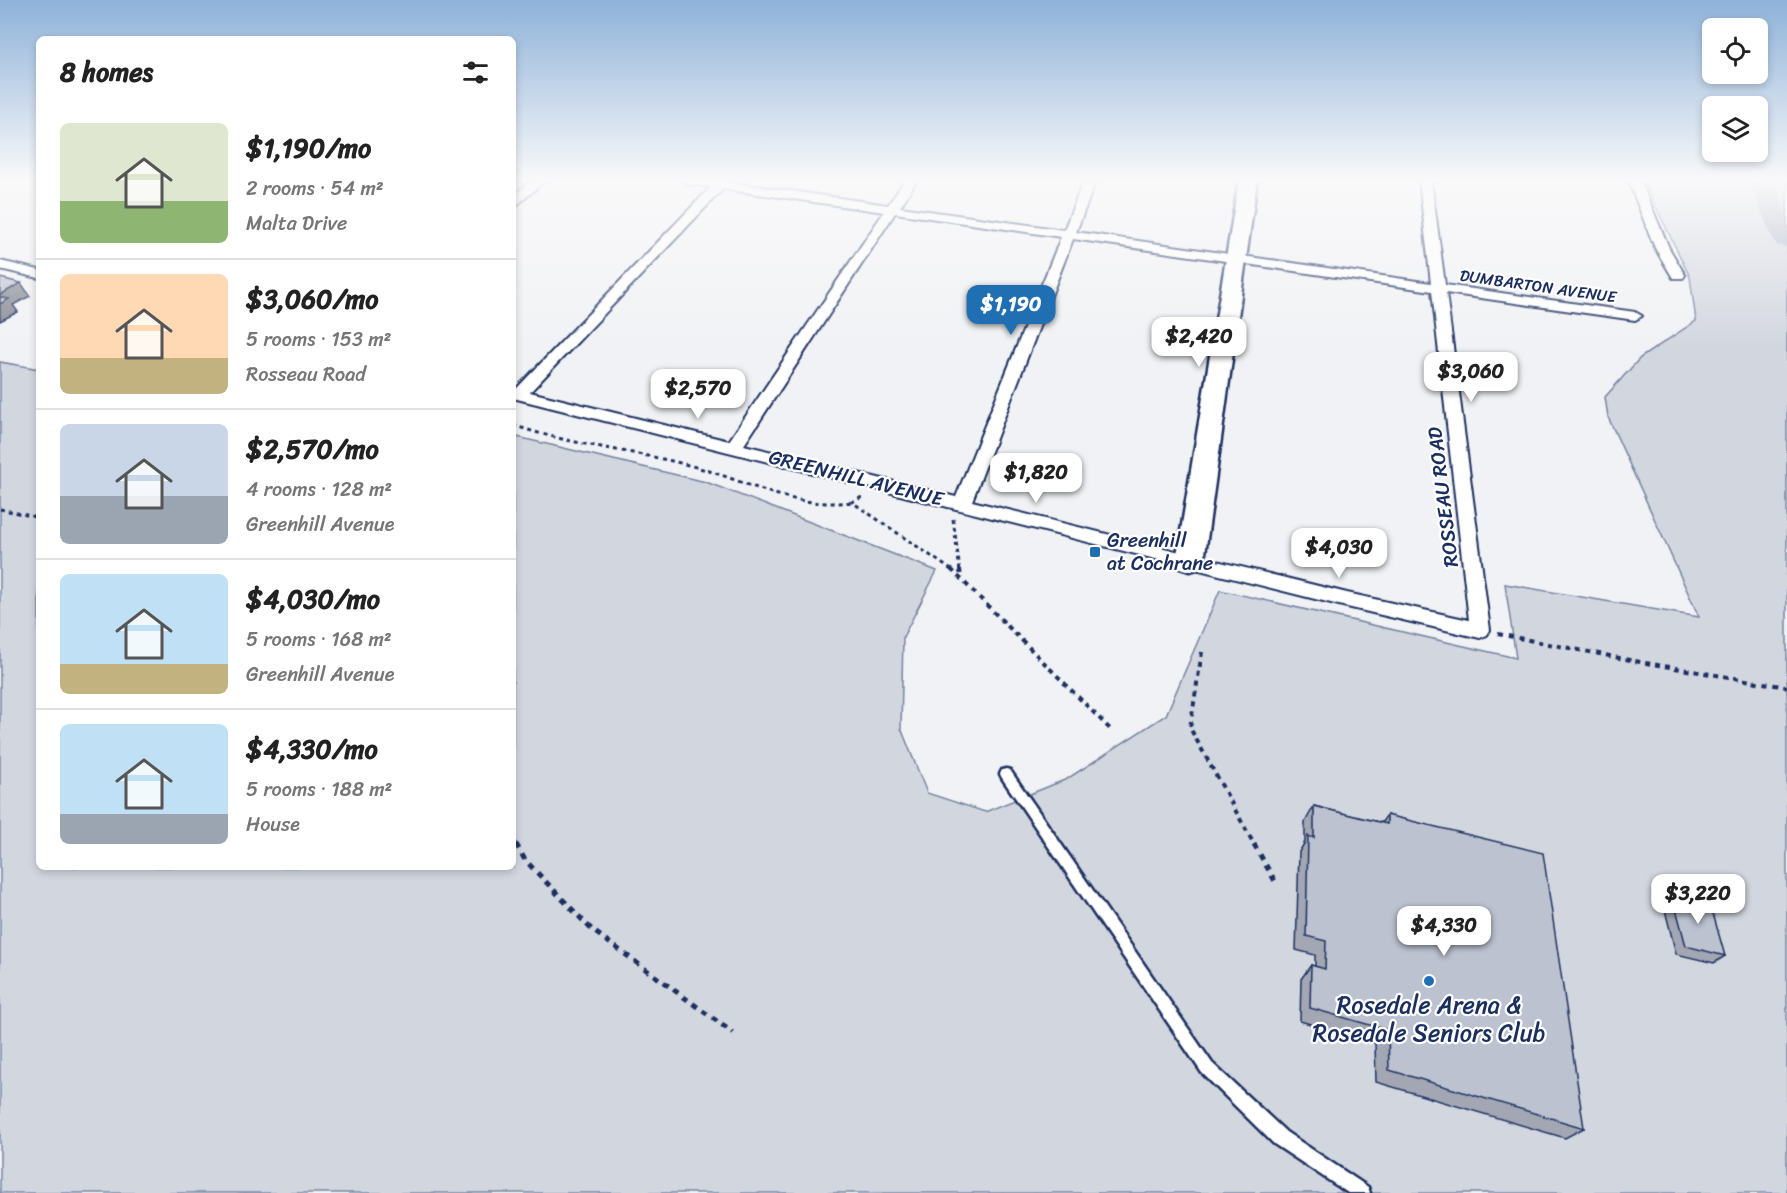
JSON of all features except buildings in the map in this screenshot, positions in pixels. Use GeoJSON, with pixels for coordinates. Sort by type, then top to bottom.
{"type":"FeatureCollection","features":[{"type":"Feature","properties":{"kind":"street"},"geometry":{"type":"LineString","coordinates":[[517,394],[669,236]]}},
{"type":"Feature","properties":{"kind":"street"},"geometry":{"type":"LineString","coordinates":[[734,447],[873,236]]}},
{"type":"Feature","properties":{"kind":"street"},"geometry":{"type":"LineString","coordinates":[[957,510],[1069,236]]}},
{"type":"Feature","properties":{"kind":"street","name":"DUMBARTON AVENUE"},"geometry":{"type":"LineString","coordinates":[[1074,236],[1635,316]]}},
{"type":"Feature","properties":{"kind":"street"},"geometry":{"type":"LineString","coordinates":[[1190,561],[1240,236]]}},
{"type":"Feature","properties":{"kind":"street","name":"ROSSEAU ROAD"},"geometry":{"type":"LineString","coordinates":[[1433,236],[1480,630]]}},
{"type":"Feature","properties":{"kind":"street"},"geometry":{"type":"LineString","coordinates":[[1657,236],[1678,274]]}},
{"type":"Feature","properties":{"kind":"street"},"geometry":{"type":"LineString","coordinates":[[21,270],[36,262]]}},
{"type":"Feature","properties":{"kind":"street"},"geometry":{"type":"LineString","coordinates":[[0,265],[36,273]]}},
{"type":"Feature","properties":{"kind":"street","name":"GREENHILL AVENUE"},"geometry":{"type":"LineString","coordinates":[[517,394],[734,447],[957,510],[1190,561],[1480,630]]}},
{"type":"Feature","properties":{"kind":"lane"},"geometry":{"type":"LineString","coordinates":[[1005,774],[1207,1068],[1280,1138],[1362,1193]]}},
{"type":"Feature","properties":{"kind":"path"},"geometry":{"type":"LineString","coordinates":[[516,426],[539,435],[703,468],[784,499],[811,505],[852,502],[868,494]]}},
{"type":"Feature","properties":{"kind":"path"},"geometry":{"type":"LineString","coordinates":[[852,502],[955,572],[1112,730]]}},
{"type":"Feature","properties":{"kind":"path"},"geometry":{"type":"LineString","coordinates":[[0,509],[36,517]]}},
{"type":"Feature","properties":{"kind":"path"},"geometry":{"type":"LineString","coordinates":[[957,510],[961,579]]}},
{"type":"Feature","properties":{"kind":"path"},"geometry":{"type":"LineString","coordinates":[[1480,630],[1640,662],[1787,687]]}},
{"type":"Feature","properties":{"kind":"path"},"geometry":{"type":"LineString","coordinates":[[1202,652],[1190,728],[1276,883]]}},
{"type":"Feature","properties":{"kind":"path"},"geometry":{"type":"LineString","coordinates":[[516,845],[525,860],[592,930],[733,1033]]}},
{"type":"Feature","properties":{"kind":"shaded area"},"geometry":{"type":"Polygon","coordinates":[[[1670,236],[1787,236],[1787,1193],[0,1193],[0,362],[36,368],[36,870],[516,870],[516,437],[706,482],[937,571],[903,637],[901,728],[927,793],[985,812],[1067,779],[1166,715],[1220,590],[1516,658],[1505,584],[1699,617],[1608,417],[1605,397],[1640,358],[1696,321],[1690,277],[1670,236]]]}},
{"type":"Feature","properties":{"kind":"waterway"},"geometry":{"type":"LineString","coordinates":[[1785,236],[1787,239]]}},
{"type":"Feature","properties":{"kind":"place","name":"Greenhill at Cochrane"},"geometry":{"type":"Point","coordinates":[1095,552]}},
{"type":"Feature","properties":{"kind":"place","name":"Rosedale Arena & Rosedale Seniors Club"},"geometry":{"type":"Point","coordinates":[1429,981]}}]}
